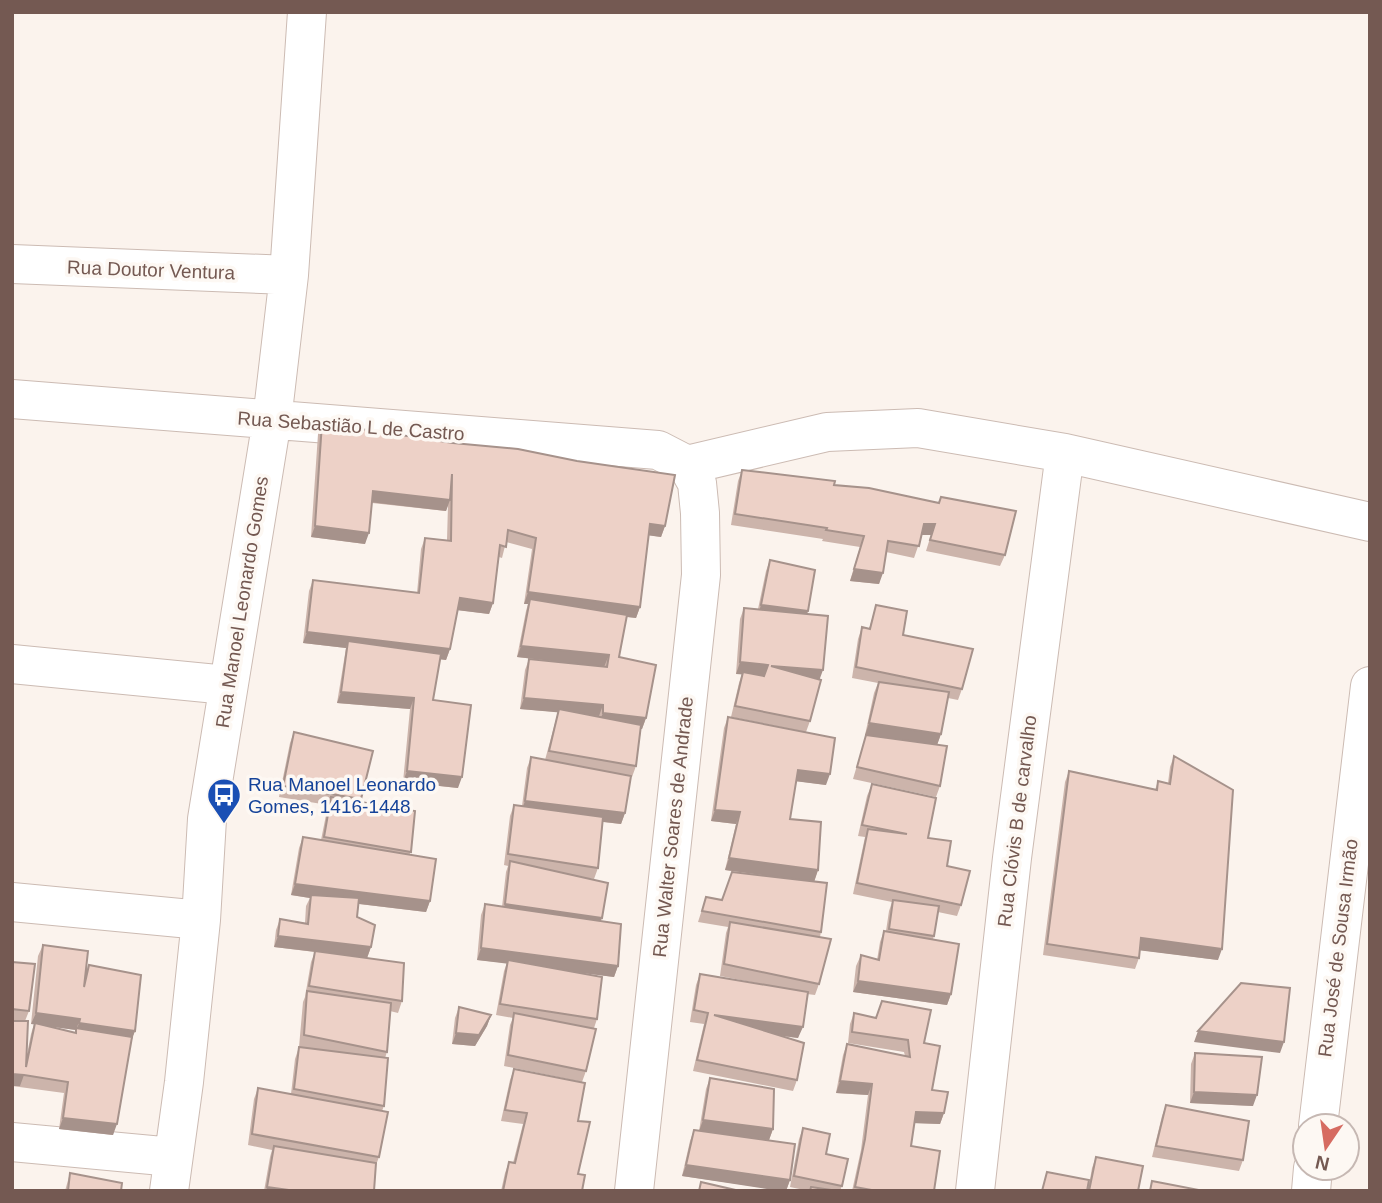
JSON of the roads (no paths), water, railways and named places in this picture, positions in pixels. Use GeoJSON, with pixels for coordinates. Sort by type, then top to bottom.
{"type":"FeatureCollection","features":[{"type":"Feature","properties":{"kind":"street","name":"Rua Manoel Leonardo Gomes"},"geometry":{"type":"LineString","coordinates":[[171,1174],[184,1082],[201,920],[208,819],[272,420],[289,275],[307,12]]}},
{"type":"Feature","properties":{"kind":"street","name":"Rua Doutor Ventura"},"geometry":{"type":"LineString","coordinates":[[12,264],[289,275]]}},
{"type":"Feature","properties":{"kind":"street","name":"Rua Sebastião L de Castro"},"geometry":{"type":"LineString","coordinates":[[12,399],[658,450],[687,465]]}},
{"type":"Feature","properties":{"kind":"street"},"geometry":{"type":"LineString","coordinates":[[687,465],[827,432],[918,428],[1065,453],[1370,522]]}},
{"type":"Feature","properties":{"kind":"street","name":"Rua Clóvis B de carvalho"},"geometry":{"type":"LineString","coordinates":[[975,1191],[1012,858],[1065,453]]}},
{"type":"Feature","properties":{"kind":"street","name":"Rua Walter Soares de Andrade"},"geometry":{"type":"LineString","coordinates":[[634,1191],[701,575],[697,483],[687,465]]}},
{"type":"Feature","properties":{"kind":"street"},"geometry":{"type":"LineString","coordinates":[[12,664],[228,685]]}},
{"type":"Feature","properties":{"kind":"street","name":"Rua José de Sousa Irmão"},"geometry":{"type":"LineString","coordinates":[[1320,1112],[1370,686]]}},
{"type":"Feature","properties":{"kind":"street"},"geometry":{"type":"LineString","coordinates":[[12,902],[201,920]]}},
{"type":"Feature","properties":{"kind":"street"},"geometry":{"type":"LineString","coordinates":[[12,1142],[171,1174]]}},
{"type":"Feature","properties":{"kind":"place","name":"Rua Manoel Leonardo Gomes, 1416-1448"},"geometry":{"type":"Point","coordinates":[224,825]}}]}
